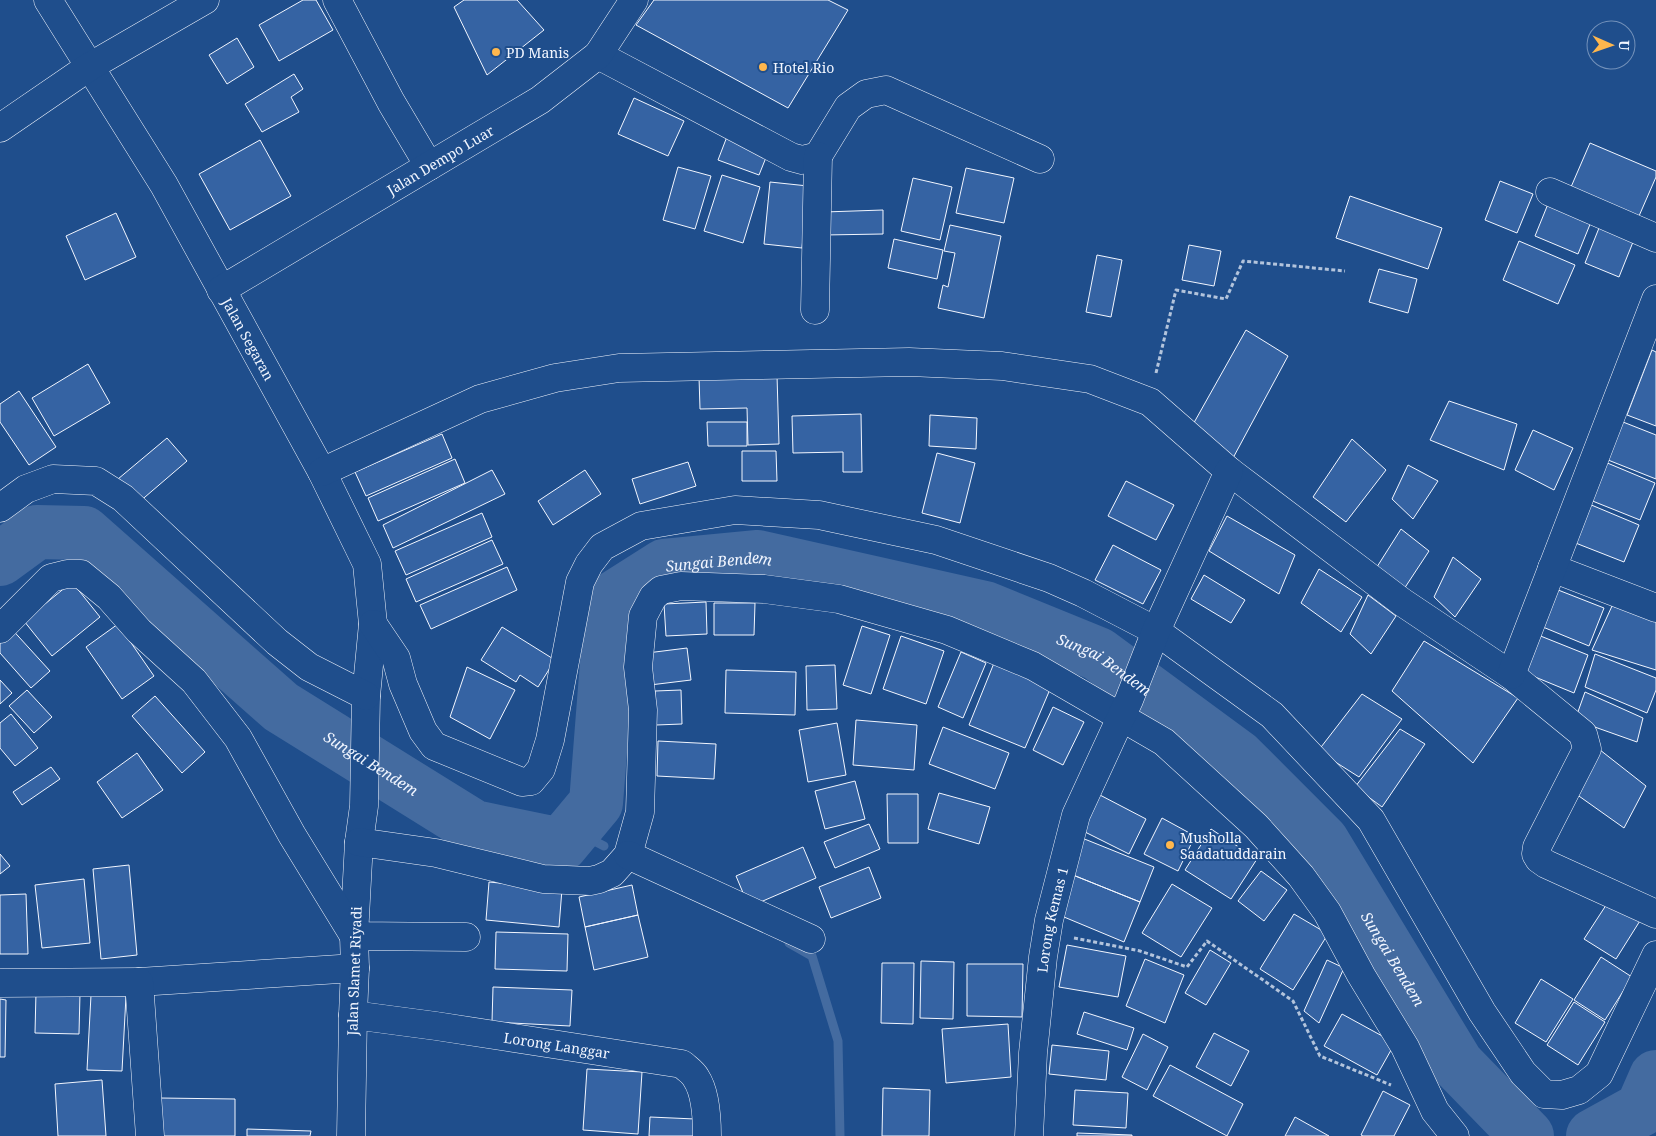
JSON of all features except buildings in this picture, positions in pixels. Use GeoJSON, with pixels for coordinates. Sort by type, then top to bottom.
{"type":"FeatureCollection","features":[{"type":"Feature","properties":{"kind":"street","name":"Jalan Segaran"},"geometry":{"type":"LineString","coordinates":[[48,0],[164,185],[322,472],[367,564],[373,624],[366,699],[364,806]]}},
{"type":"Feature","properties":{"kind":"street"},"geometry":{"type":"LineString","coordinates":[[0,128],[89,67],[205,0]]}},
{"type":"Feature","properties":{"kind":"street"},"geometry":{"type":"LineString","coordinates":[[338,0],[392,102],[429,166]]}},
{"type":"Feature","properties":{"kind":"street","name":"Jalan Dempo Luar"},"geometry":{"type":"LineString","coordinates":[[221,290],[540,100],[598,55],[634,0]]}},
{"type":"Feature","properties":{"kind":"street"},"geometry":{"type":"LineString","coordinates":[[598,55],[792,157],[802,160],[818,156]]}},
{"type":"Feature","properties":{"kind":"street"},"geometry":{"type":"LineString","coordinates":[[815,310],[818,156],[848,107],[866,94],[886,90],[1040,159]]}},
{"type":"Feature","properties":{"kind":"street"},"geometry":{"type":"LineString","coordinates":[[1550,192],[1656,238]]}},
{"type":"Feature","properties":{"kind":"street"},"geometry":{"type":"LineString","coordinates":[[1511,675],[1552,568],[1649,340],[1656,299]]}},
{"type":"Feature","properties":{"kind":"street"},"geometry":{"type":"LineString","coordinates":[[322,472],[480,399],[555,378],[619,368],[909,362],[1002,366],[1090,379],[1150,402],[1229,472],[1402,602],[1511,675],[1583,734],[1587,743],[1587,749],[1536,854],[1539,860],[1621,900],[1656,914]]}},
{"type":"Feature","properties":{"kind":"street","name":"Lorong Kemas 1"},"geometry":{"type":"LineString","coordinates":[[1029,1136],[1033,1053],[1046,933],[1076,815],[1125,708],[1151,642],[1229,472]]}},
{"type":"Feature","properties":{"kind":"street"},"geometry":{"type":"LineString","coordinates":[[0,508],[26,489],[53,479],[96,481],[123,498],[277,642],[309,667],[366,699]]}},
{"type":"Feature","properties":{"kind":"street"},"geometry":{"type":"LineString","coordinates":[[373,624],[396,658],[403,684],[423,732],[434,746],[522,782],[531,780],[541,769],[550,740],[580,582],[589,564],[602,547],[642,526],[735,510],[818,515],[936,540],[1049,578],[1083,593],[1151,642],[1272,715],[1371,820],[1482,1012],[1523,1073],[1544,1094],[1562,1095],[1579,1090],[1599,1074],[1656,955]]}},
{"type":"Feature","properties":{"kind":"street"},"geometry":{"type":"LineString","coordinates":[[1552,568],[1656,608]]}},
{"type":"Feature","properties":{"kind":"street"},"geometry":{"type":"LineString","coordinates":[[0,629],[51,578],[67,574],[81,574],[109,597],[139,632],[194,681],[238,738],[292,835],[354,936],[466,938]]}},
{"type":"Feature","properties":{"kind":"street"},"geometry":{"type":"LineString","coordinates":[[359,842],[436,853],[542,879],[590,881],[612,873],[628,855],[640,812],[643,710],[638,667],[643,616],[653,597],[662,590],[682,586],[764,589],[839,599],[956,634],[1033,666],[1125,708],[1256,826],[1301,876],[1327,912],[1361,975],[1405,1047],[1435,1111],[1455,1136]]}},
{"type":"Feature","properties":{"kind":"street","name":"Jalan Slamet Riyadi"},"geometry":{"type":"LineString","coordinates":[[351,1136],[354,936],[359,842],[364,806]]}},
{"type":"Feature","properties":{"kind":"street"},"geometry":{"type":"LineString","coordinates":[[628,855],[811,939]]}},
{"type":"Feature","properties":{"kind":"street"},"geometry":{"type":"LineString","coordinates":[[0,983],[138,982],[355,968]]}},
{"type":"Feature","properties":{"kind":"street"},"geometry":{"type":"LineString","coordinates":[[138,982],[150,1136]]}},
{"type":"Feature","properties":{"kind":"street","name":"Lorong Langgar"},"geometry":{"type":"LineString","coordinates":[[353,1015],[466,1030],[682,1064],[696,1076],[701,1087],[707,1121],[707,1136]]}},
{"type":"Feature","properties":{"kind":"path"},"geometry":{"type":"LineString","coordinates":[[1150,402],[1176,290],[1226,299],[1243,261],[1345,271]]}},
{"type":"Feature","properties":{"kind":"path"},"geometry":{"type":"LineString","coordinates":[[1046,933],[1140,950],[1187,967],[1207,942],[1293,1001],[1320,1056],[1398,1088],[1420,1080]]}},
{"type":"Feature","properties":{"kind":"waterway","name":"Sungai Bendem"},"geometry":{"type":"LineString","coordinates":[[0,559],[37,532],[84,533],[281,707],[474,827],[561,845],[596,803],[612,599],[664,566],[758,557],[985,608],[1098,654],[1238,757],[1322,841],[1457,1064],[1527,1136]]}},
{"type":"Feature","properties":{"kind":"waterway"},"geometry":{"type":"LineString","coordinates":[[573,830],[604,846]]}},
{"type":"Feature","properties":{"kind":"waterway"},"geometry":{"type":"LineString","coordinates":[[789,943],[812,956],[838,1041],[840,1136]]}},
{"type":"Feature","properties":{"kind":"waterway","name":"Sungai Bendem"},"geometry":{"type":"LineString","coordinates":[[1593,1136],[1642,1109],[1656,1077]]}},
{"type":"Feature","properties":{"kind":"place","name":"PD Manis"},"geometry":{"type":"Point","coordinates":[496,52]}},
{"type":"Feature","properties":{"kind":"place","name":"Hotel Rio"},"geometry":{"type":"Point","coordinates":[763,67]}},
{"type":"Feature","properties":{"kind":"place","name":"Musholla Saadatuddarain"},"geometry":{"type":"Point","coordinates":[1170,845]}}]}
